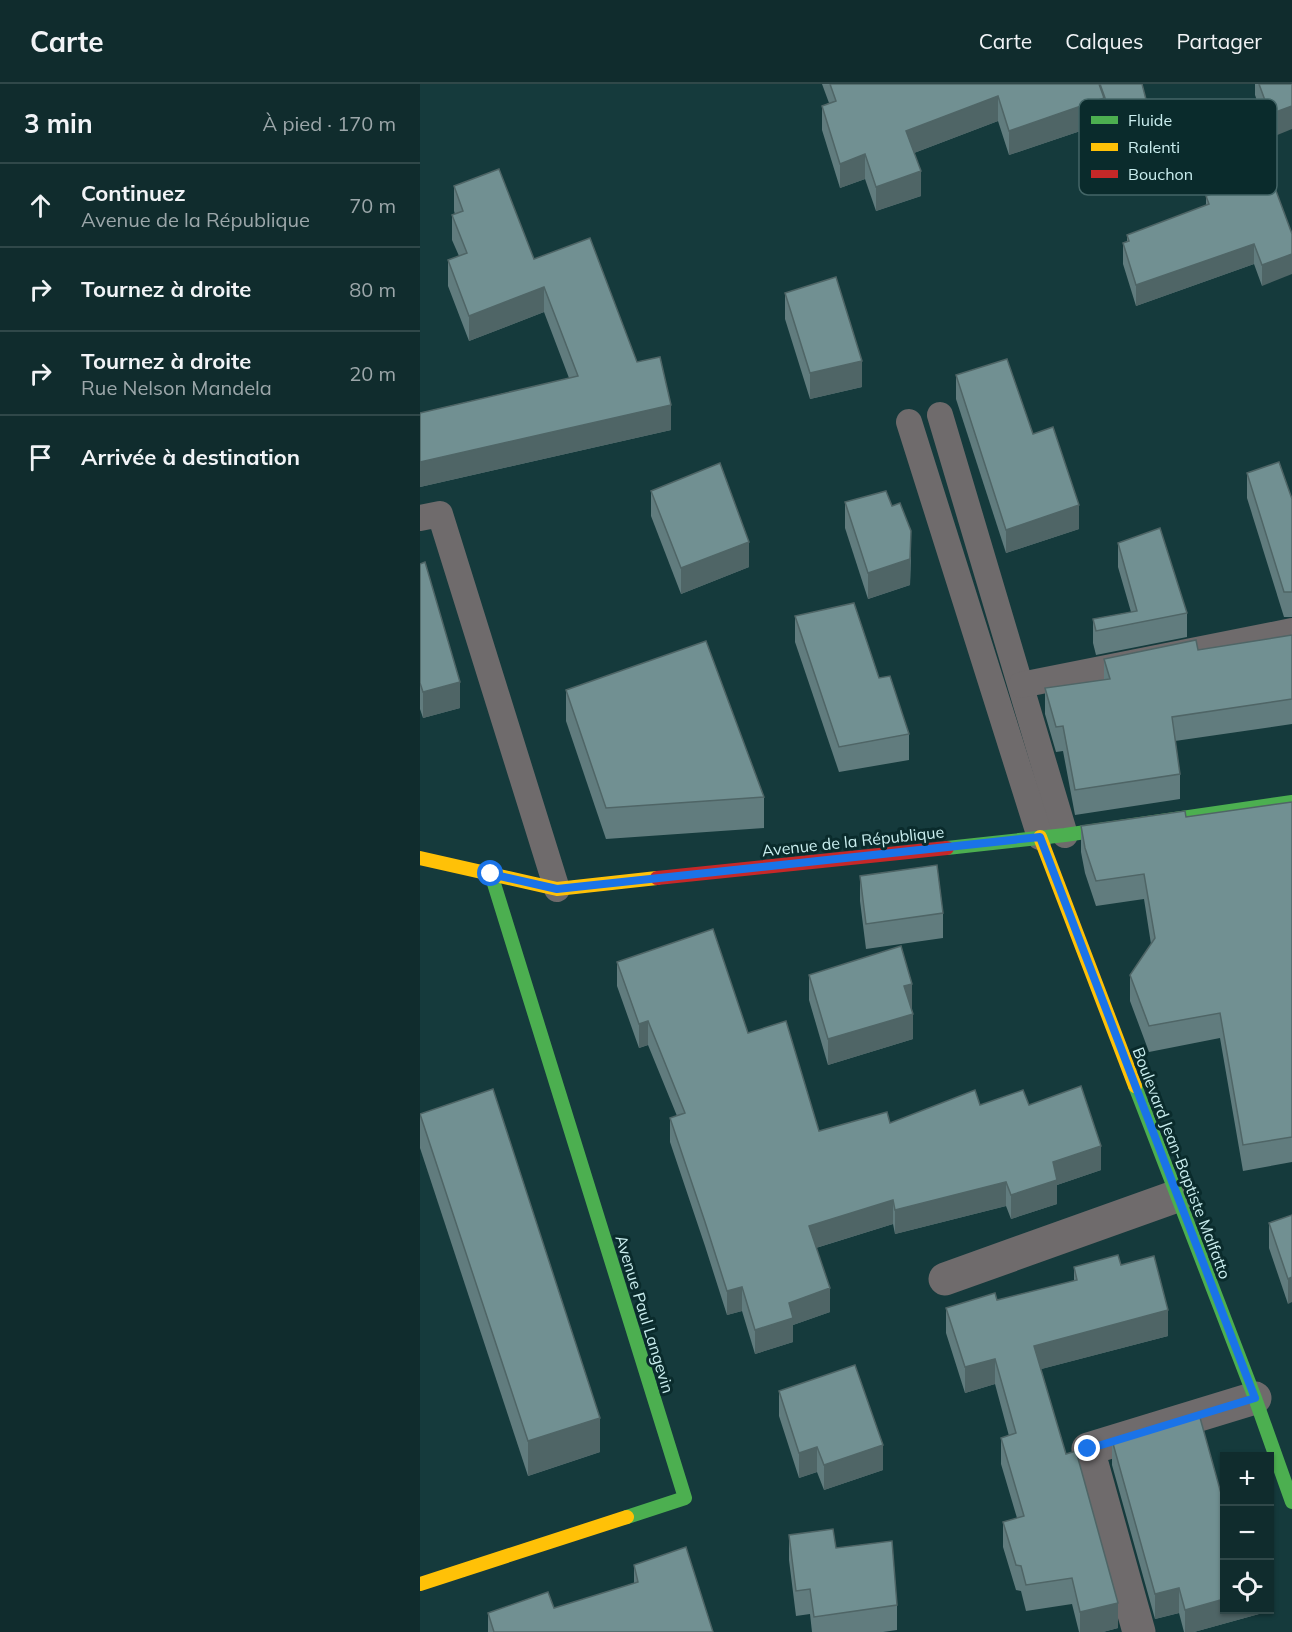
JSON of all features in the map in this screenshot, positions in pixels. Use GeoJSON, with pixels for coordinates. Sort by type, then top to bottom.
{"type":"FeatureCollection","features":[{"type":"Feature","properties":{"kind":"street","name":"Avenue de la République"},"geometry":{"type":"LineString","coordinates":[[420,858],[557,889],[1065,835],[1292,802]]}},
{"type":"Feature","properties":{"kind":"street","name":"Boulevard Jean-Baptiste Malfatto"},"geometry":{"type":"LineString","coordinates":[[1040,837],[1255,1398],[1292,1502]]}},
{"type":"Feature","properties":{"kind":"street","name":"Avenue Paul Langevin"},"geometry":{"type":"LineString","coordinates":[[420,1584],[685,1498],[491,874]]}},
{"type":"Feature","properties":{"kind":"street"},"geometry":{"type":"LineString","coordinates":[[945,1279],[1177,1196]]}},
{"type":"Feature","properties":{"kind":"street"},"geometry":{"type":"LineString","coordinates":[[1139,1632],[1088,1449],[1255,1398]]}},
{"type":"Feature","properties":{"kind":"lane"},"geometry":{"type":"LineString","coordinates":[[940,416],[1065,835]]}},
{"type":"Feature","properties":{"kind":"lane"},"geometry":{"type":"LineString","coordinates":[[909,422],[1040,837]]}},
{"type":"Feature","properties":{"kind":"lane"},"geometry":{"type":"LineString","coordinates":[[420,518],[440,514],[557,889]]}},
{"type":"Feature","properties":{"kind":"lane"},"geometry":{"type":"LineString","coordinates":[[1021,685],[1292,631]]}},
{"type":"Feature","properties":{"kind":"building"},"geometry":{"type":"Polygon","coordinates":[[[830,84],[1099,84],[1104,98],[1079,99],[1079,107],[1009,131],[998,96],[906,131],[921,171],[876,187],[865,154],[840,164],[822,106],[836,101],[830,84]]]}},
{"type":"Feature","properties":{"kind":"building"},"geometry":{"type":"Polygon","coordinates":[[[1100,84],[1142,84],[1146,99],[1105,99],[1100,84]]]}},
{"type":"Feature","properties":{"kind":"building"},"geometry":{"type":"Polygon","coordinates":[[[1259,84],[1292,84],[1292,106],[1277,111],[1277,99],[1264,99],[1259,84]]]}},
{"type":"Feature","properties":{"kind":"building"},"geometry":{"type":"Polygon","coordinates":[[[499,169],[534,259],[590,238],[637,362],[660,357],[671,405],[420,462],[420,413],[578,376],[544,287],[469,316],[448,260],[467,253],[452,215],[463,211],[454,186],[499,169]]]}},
{"type":"Feature","properties":{"kind":"building"},"geometry":{"type":"Polygon","coordinates":[[[1277,194],[1292,234],[1292,254],[1262,265],[1254,244],[1136,285],[1123,243],[1129,241],[1127,235],[1209,204],[1206,196],[1277,194]]]}},
{"type":"Feature","properties":{"kind":"building"},"geometry":{"type":"Polygon","coordinates":[[[836,277],[862,361],[810,373],[785,293],[836,277]]]}},
{"type":"Feature","properties":{"kind":"building"},"geometry":{"type":"Polygon","coordinates":[[[1007,359],[1033,434],[1053,427],[1079,505],[1006,530],[956,375],[1007,359]]]}},
{"type":"Feature","properties":{"kind":"building"},"geometry":{"type":"Polygon","coordinates":[[[1279,462],[1292,499],[1292,592],[1284,592],[1247,473],[1279,462]]]}},
{"type":"Feature","properties":{"kind":"building"},"geometry":{"type":"Polygon","coordinates":[[[720,463],[749,542],[681,568],[651,491],[720,463]]]}},
{"type":"Feature","properties":{"kind":"building"},"geometry":{"type":"Polygon","coordinates":[[[886,491],[892,506],[900,503],[911,531],[910,559],[868,573],[845,502],[886,491]]]}},
{"type":"Feature","properties":{"kind":"building"},"geometry":{"type":"Polygon","coordinates":[[[1160,528],[1187,613],[1096,631],[1093,619],[1137,611],[1118,543],[1160,528]]]}},
{"type":"Feature","properties":{"kind":"building"},"geometry":{"type":"Polygon","coordinates":[[[425,562],[460,682],[423,692],[420,683],[420,564],[425,562]]]}},
{"type":"Feature","properties":{"kind":"building"},"geometry":{"type":"Polygon","coordinates":[[[854,603],[879,678],[890,676],[909,734],[839,747],[795,616],[854,603]]]}},
{"type":"Feature","properties":{"kind":"building"},"geometry":{"type":"Polygon","coordinates":[[[1292,635],[1292,699],[1172,717],[1180,774],[1075,790],[1063,726],[1056,727],[1045,688],[1110,679],[1104,659],[1196,640],[1198,650],[1292,635]]]}},
{"type":"Feature","properties":{"kind":"building"},"geometry":{"type":"Polygon","coordinates":[[[706,641],[764,797],[606,808],[566,690],[706,641]]]}},
{"type":"Feature","properties":{"kind":"building"},"geometry":{"type":"Polygon","coordinates":[[[1292,802],[1292,1137],[1243,1145],[1220,1013],[1149,1026],[1130,975],[1155,938],[1144,874],[1096,881],[1085,848],[1081,826],[1185,811],[1186,817],[1292,802]]]}},
{"type":"Feature","properties":{"kind":"building"},"geometry":{"type":"Polygon","coordinates":[[[937,865],[943,913],[866,924],[860,876],[937,865]]]}},
{"type":"Feature","properties":{"kind":"building"},"geometry":{"type":"Polygon","coordinates":[[[713,929],[748,1033],[786,1021],[819,1131],[887,1112],[890,1123],[975,1090],[980,1105],[1023,1090],[1029,1105],[1081,1086],[1101,1146],[1053,1162],[1057,1180],[1011,1195],[1006,1182],[895,1210],[893,1200],[809,1226],[830,1288],[789,1303],[793,1318],[755,1330],[742,1287],[727,1291],[670,1118],[685,1113],[648,1021],[639,1024],[617,962],[713,929]]]}},
{"type":"Feature","properties":{"kind":"building"},"geometry":{"type":"Polygon","coordinates":[[[901,946],[912,984],[904,986],[913,1014],[828,1039],[809,975],[901,946]]]}},
{"type":"Feature","properties":{"kind":"building"},"geometry":{"type":"Polygon","coordinates":[[[493,1089],[600,1418],[528,1441],[420,1114],[493,1089]]]}},
{"type":"Feature","properties":{"kind":"building"},"geometry":{"type":"Polygon","coordinates":[[[1292,1215],[1292,1277],[1288,1279],[1269,1223],[1292,1215]]]}},
{"type":"Feature","properties":{"kind":"building"},"geometry":{"type":"Polygon","coordinates":[[[1118,1255],[1121,1265],[1154,1256],[1168,1310],[1034,1346],[1066,1454],[1076,1451],[1118,1603],[1080,1612],[1072,1578],[1026,1585],[1021,1566],[1016,1565],[1003,1522],[1024,1516],[1001,1438],[1016,1433],[995,1359],[965,1367],[946,1308],[995,1293],[997,1300],[1077,1280],[1074,1267],[1118,1255]]]}},
{"type":"Feature","properties":{"kind":"building"},"geometry":{"type":"Polygon","coordinates":[[[855,1365],[883,1445],[824,1465],[817,1447],[799,1453],[779,1391],[855,1365]]]}},
{"type":"Feature","properties":{"kind":"building"},"geometry":{"type":"Polygon","coordinates":[[[1199,1414],[1220,1490],[1220,1600],[1185,1610],[1179,1588],[1155,1594],[1112,1440],[1199,1414]]]}},
{"type":"Feature","properties":{"kind":"building"},"geometry":{"type":"Polygon","coordinates":[[[833,1529],[836,1548],[892,1541],[897,1605],[814,1617],[810,1589],[796,1591],[789,1535],[833,1529]]]}},
{"type":"Feature","properties":{"kind":"building"},"geometry":{"type":"Polygon","coordinates":[[[686,1547],[713,1632],[494,1632],[488,1613],[548,1592],[554,1608],[638,1582],[634,1565],[686,1547]]]}},
{"type":"Feature","properties":{"kind":"traffic: fast"},"geometry":{"type":"LineString","coordinates":[[947,848],[1065,835],[1292,802]]}},
{"type":"Feature","properties":{"kind":"traffic: fast"},"geometry":{"type":"LineString","coordinates":[[491,874],[685,1498],[627,1517]]}},
{"type":"Feature","properties":{"kind":"traffic: fast"},"geometry":{"type":"LineString","coordinates":[[1135,1086],[1255,1398],[1292,1502]]}},
{"type":"Feature","properties":{"kind":"traffic: slow"},"geometry":{"type":"LineString","coordinates":[[1040,837],[1135,1086]]}},
{"type":"Feature","properties":{"kind":"traffic: slow"},"geometry":{"type":"LineString","coordinates":[[420,858],[557,889],[657,878]]}},
{"type":"Feature","properties":{"kind":"traffic: slow"},"geometry":{"type":"LineString","coordinates":[[420,1584],[627,1517]]}},
{"type":"Feature","properties":{"kind":"traffic: jam"},"geometry":{"type":"LineString","coordinates":[[657,878],[947,848]]}},
{"type":"Feature","properties":{"kind":"route"},"geometry":{"type":"LineString","coordinates":[[491,874],[557,889],[1040,837],[1255,1398],[1088,1449]]}}]}
